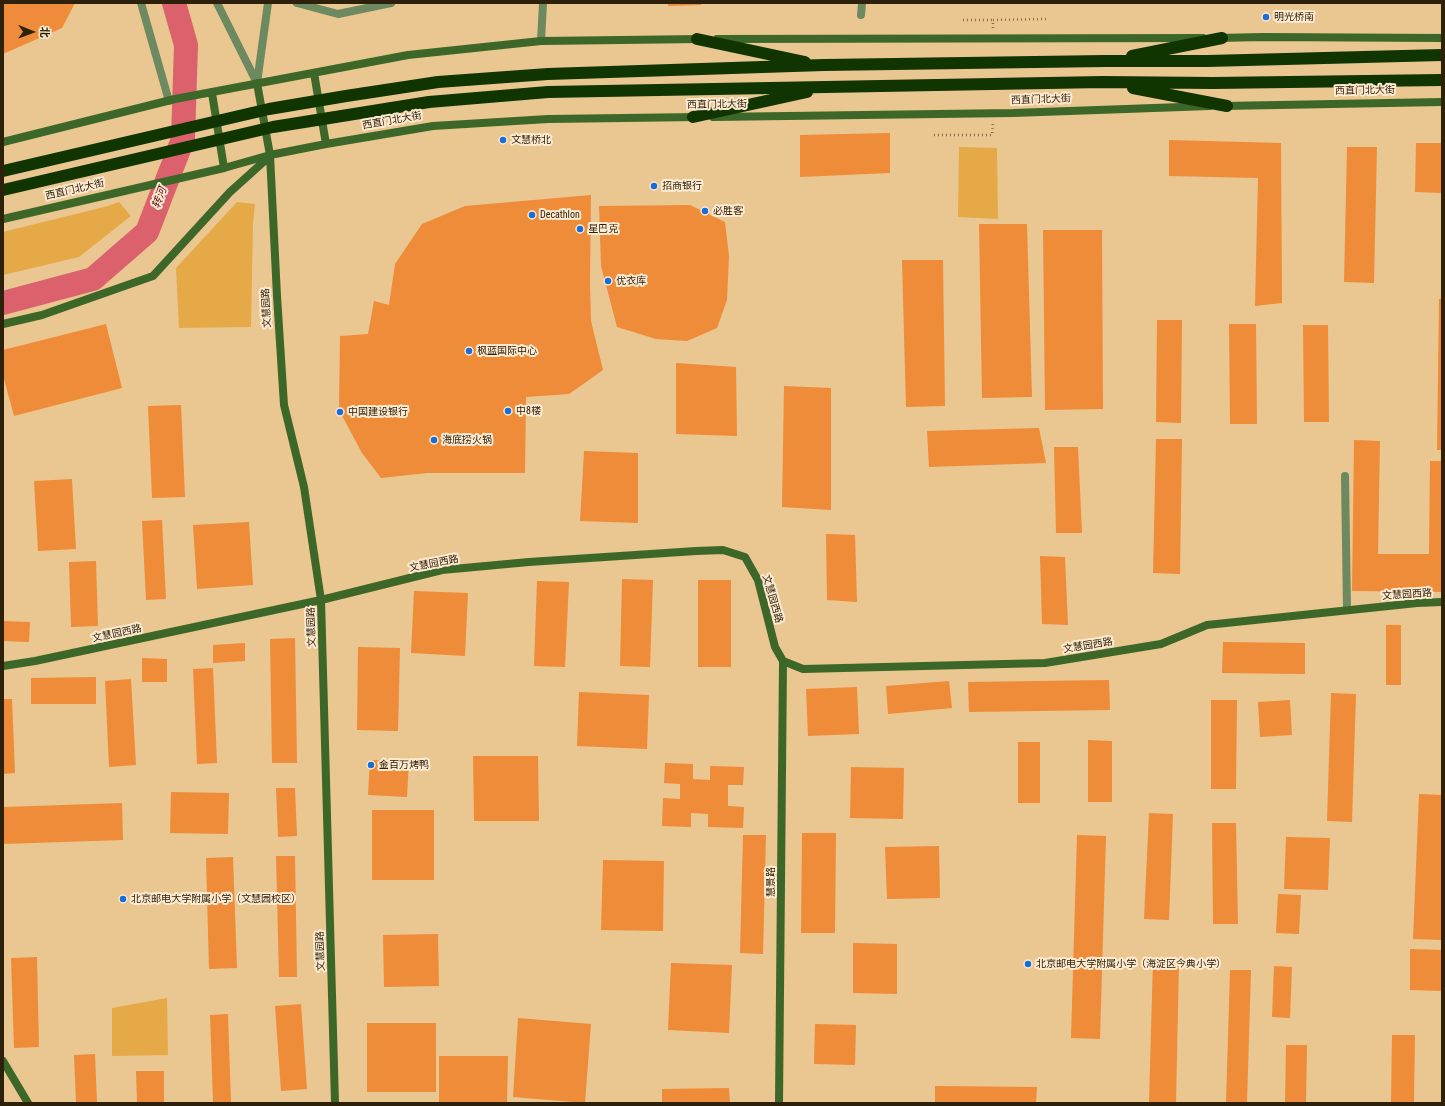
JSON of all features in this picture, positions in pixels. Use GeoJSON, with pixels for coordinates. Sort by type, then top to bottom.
{"type":"FeatureCollection","features":[{"type":"Feature","properties":{"kind":"highway"},"geometry":{"type":"LineString","coordinates":[[1105,61],[1222,38]]}},
{"type":"Feature","properties":{"kind":"highway"},"geometry":{"type":"LineString","coordinates":[[697,39],[824,65]]}},
{"type":"Feature","properties":{"kind":"highway"},"geometry":{"type":"LineString","coordinates":[[3,171],[269,109],[438,82],[548,74],[824,65],[1207,61],[1442,55]]}},
{"type":"Feature","properties":{"kind":"highway","name":"西直门北大街"},"geometry":{"type":"LineString","coordinates":[[3,190],[273,127],[429,102],[548,92],[1102,82],[1213,83],[1442,80]]}},
{"type":"Feature","properties":{"kind":"highway"},"geometry":{"type":"LineString","coordinates":[[1102,82],[1227,106]]}},
{"type":"Feature","properties":{"kind":"highway"},"geometry":{"type":"LineString","coordinates":[[693,117],[835,86]]}},
{"type":"Feature","properties":{"kind":"street"},"geometry":{"type":"LineString","coordinates":[[141,3],[172,100]]}},
{"type":"Feature","properties":{"kind":"street"},"geometry":{"type":"LineString","coordinates":[[217,3],[257,83]]}},
{"type":"Feature","properties":{"kind":"street"},"geometry":{"type":"LineString","coordinates":[[257,83],[268,3]]}},
{"type":"Feature","properties":{"kind":"street"},"geometry":{"type":"LineString","coordinates":[[297,3],[338,14],[391,3]]}},
{"type":"Feature","properties":{"kind":"street"},"geometry":{"type":"LineString","coordinates":[[541,41],[543,3]]}},
{"type":"Feature","properties":{"kind":"street"},"geometry":{"type":"LineString","coordinates":[[861,15],[862,3]]}},
{"type":"Feature","properties":{"kind":"street"},"geometry":{"type":"LineString","coordinates":[[3,142],[172,100],[257,83],[408,55],[541,41],[1278,37],[1442,38]]}},
{"type":"Feature","properties":{"kind":"street"},"geometry":{"type":"LineString","coordinates":[[314,73],[326,144]]}},
{"type":"Feature","properties":{"kind":"street","name":"文慧园路"},"geometry":{"type":"LineString","coordinates":[[257,83],[270,155],[284,405],[304,487],[321,600],[335,1103]]}},
{"type":"Feature","properties":{"kind":"street"},"geometry":{"type":"LineString","coordinates":[[215,92],[224,168]]}},
{"type":"Feature","properties":{"kind":"street","name":"西直门北大街"},"geometry":{"type":"LineString","coordinates":[[3,219],[139,186],[224,168],[270,155],[433,126],[548,119],[1005,113],[1227,106],[1442,102]]}},
{"type":"Feature","properties":{"kind":"street"},"geometry":{"type":"LineString","coordinates":[[3,324],[42,315],[153,276],[230,192],[270,155]]}},
{"type":"Feature","properties":{"kind":"street"},"geometry":{"type":"LineString","coordinates":[[1345,476],[1347,610]]}},
{"type":"Feature","properties":{"kind":"street","name":"文慧园西路"},"geometry":{"type":"LineString","coordinates":[[3,666],[35,662],[321,600],[442,570],[528,562],[696,551],[723,550],[746,557],[758,580],[775,647],[783,661],[803,669],[1045,663],[1161,644],[1207,625],[1417,602],[1442,602]]}},
{"type":"Feature","properties":{"kind":"street","name":"慧景路"},"geometry":{"type":"LineString","coordinates":[[779,1103],[783,661]]}},
{"type":"Feature","properties":{"kind":"street"},"geometry":{"type":"LineString","coordinates":[[3,1061],[28,1103]]}},
{"type":"Feature","properties":{"kind":"path"},"geometry":{"type":"LineString","coordinates":[[963,20],[993,20]]}},
{"type":"Feature","properties":{"kind":"shaded area"},"geometry":{"type":"Polygon","coordinates":[[[959,147],[997,148],[998,219],[958,217],[959,147]]]}},
{"type":"Feature","properties":{"kind":"shaded area"},"geometry":{"type":"Polygon","coordinates":[[[119,202],[131,216],[79,257],[3,275],[3,232],[119,202]]]}},
{"type":"Feature","properties":{"kind":"shaded area"},"geometry":{"type":"Polygon","coordinates":[[[237,202],[255,204],[253,223],[251,327],[179,328],[176,268],[237,202]]]}},
{"type":"Feature","properties":{"kind":"shaded area"},"geometry":{"type":"Polygon","coordinates":[[[167,998],[168,1055],[112,1056],[112,1008],[167,998]]]}},
{"type":"Feature","properties":{"kind":"building"},"geometry":{"type":"Polygon","coordinates":[[[3,3],[75,3],[62,28],[3,54],[3,3]]]}},
{"type":"Feature","properties":{"kind":"building"},"geometry":{"type":"Polygon","coordinates":[[[668,3],[701,3],[701,5],[668,6],[668,3]]]}},
{"type":"Feature","properties":{"kind":"building"},"geometry":{"type":"Polygon","coordinates":[[[890,133],[890,173],[800,177],[800,135],[890,133]]]}},
{"type":"Feature","properties":{"kind":"building"},"geometry":{"type":"Polygon","coordinates":[[[1169,140],[1281,143],[1282,303],[1255,306],[1258,178],[1169,176],[1169,140]]]}},
{"type":"Feature","properties":{"kind":"building"},"geometry":{"type":"Polygon","coordinates":[[[1416,143],[1442,143],[1442,193],[1415,192],[1416,143]]]}},
{"type":"Feature","properties":{"kind":"building"},"geometry":{"type":"Polygon","coordinates":[[[1347,147],[1377,147],[1374,283],[1344,282],[1347,147]]]}},
{"type":"Feature","properties":{"kind":"building","name":"枫蓝国际中心"},"geometry":{"type":"Polygon","coordinates":[[[591,195],[591,321],[603,370],[569,394],[526,397],[525,473],[427,473],[381,478],[362,453],[339,410],[340,336],[368,334],[374,301],[389,305],[395,264],[422,224],[465,206],[591,195]]]}},
{"type":"Feature","properties":{"kind":"building"},"geometry":{"type":"Polygon","coordinates":[[[690,205],[725,222],[729,256],[727,300],[717,328],[687,341],[656,339],[617,327],[601,266],[599,206],[690,205]]]}},
{"type":"Feature","properties":{"kind":"building"},"geometry":{"type":"Polygon","coordinates":[[[979,224],[1027,224],[1032,397],[982,398],[979,224]]]}},
{"type":"Feature","properties":{"kind":"building"},"geometry":{"type":"Polygon","coordinates":[[[1043,230],[1102,230],[1103,409],[1045,410],[1043,230]]]}},
{"type":"Feature","properties":{"kind":"building"},"geometry":{"type":"Polygon","coordinates":[[[902,260],[943,260],[945,406],[906,407],[902,260]]]}},
{"type":"Feature","properties":{"kind":"building"},"geometry":{"type":"Polygon","coordinates":[[[1439,299],[1442,299],[1442,450],[1437,450],[1439,299]]]}},
{"type":"Feature","properties":{"kind":"building"},"geometry":{"type":"Polygon","coordinates":[[[1157,320],[1182,320],[1181,423],[1156,422],[1157,320]]]}},
{"type":"Feature","properties":{"kind":"building"},"geometry":{"type":"Polygon","coordinates":[[[106,324],[122,388],[14,416],[3,375],[3,350],[106,324]]]}},
{"type":"Feature","properties":{"kind":"building"},"geometry":{"type":"Polygon","coordinates":[[[1229,324],[1256,324],[1257,424],[1230,424],[1229,324]]]}},
{"type":"Feature","properties":{"kind":"building"},"geometry":{"type":"Polygon","coordinates":[[[1303,325],[1328,325],[1329,422],[1304,422],[1303,325]]]}},
{"type":"Feature","properties":{"kind":"building"},"geometry":{"type":"Polygon","coordinates":[[[676,363],[736,367],[737,436],[676,434],[676,363]]]}},
{"type":"Feature","properties":{"kind":"building"},"geometry":{"type":"Polygon","coordinates":[[[784,386],[831,388],[831,510],[782,507],[784,386]]]}},
{"type":"Feature","properties":{"kind":"building"},"geometry":{"type":"Polygon","coordinates":[[[181,405],[185,497],[152,498],[148,406],[181,405]]]}},
{"type":"Feature","properties":{"kind":"building"},"geometry":{"type":"Polygon","coordinates":[[[1039,428],[1046,463],[929,467],[927,431],[1039,428]]]}},
{"type":"Feature","properties":{"kind":"building"},"geometry":{"type":"Polygon","coordinates":[[[1156,439],[1182,439],[1180,574],[1153,573],[1156,439]]]}},
{"type":"Feature","properties":{"kind":"building"},"geometry":{"type":"Polygon","coordinates":[[[1354,440],[1380,441],[1378,554],[1429,554],[1430,461],[1442,461],[1442,592],[1352,591],[1354,440]]]}},
{"type":"Feature","properties":{"kind":"building"},"geometry":{"type":"Polygon","coordinates":[[[1054,447],[1078,447],[1082,533],[1056,533],[1054,447]]]}},
{"type":"Feature","properties":{"kind":"building"},"geometry":{"type":"Polygon","coordinates":[[[584,451],[638,453],[638,523],[580,521],[584,451]]]}},
{"type":"Feature","properties":{"kind":"building"},"geometry":{"type":"Polygon","coordinates":[[[72,479],[76,549],[38,551],[34,481],[72,479]]]}},
{"type":"Feature","properties":{"kind":"building"},"geometry":{"type":"Polygon","coordinates":[[[162,520],[166,599],[146,600],[142,521],[162,520]]]}},
{"type":"Feature","properties":{"kind":"building"},"geometry":{"type":"Polygon","coordinates":[[[249,522],[253,585],[197,589],[193,525],[249,522]]]}},
{"type":"Feature","properties":{"kind":"building"},"geometry":{"type":"Polygon","coordinates":[[[826,534],[855,535],[857,602],[827,600],[826,534]]]}},
{"type":"Feature","properties":{"kind":"building"},"geometry":{"type":"Polygon","coordinates":[[[1040,556],[1065,557],[1068,625],[1042,624],[1040,556]]]}},
{"type":"Feature","properties":{"kind":"building"},"geometry":{"type":"Polygon","coordinates":[[[96,561],[98,626],[71,627],[69,562],[96,561]]]}},
{"type":"Feature","properties":{"kind":"building"},"geometry":{"type":"Polygon","coordinates":[[[622,579],[653,580],[650,667],[620,666],[622,579]]]}},
{"type":"Feature","properties":{"kind":"building"},"geometry":{"type":"Polygon","coordinates":[[[698,580],[731,580],[731,667],[698,667],[698,580]]]}},
{"type":"Feature","properties":{"kind":"building"},"geometry":{"type":"Polygon","coordinates":[[[537,581],[569,582],[565,667],[534,666],[537,581]]]}},
{"type":"Feature","properties":{"kind":"building"},"geometry":{"type":"Polygon","coordinates":[[[414,591],[468,593],[465,656],[411,653],[414,591]]]}},
{"type":"Feature","properties":{"kind":"building"},"geometry":{"type":"Polygon","coordinates":[[[3,621],[30,622],[29,642],[3,641],[3,621]]]}},
{"type":"Feature","properties":{"kind":"building"},"geometry":{"type":"Polygon","coordinates":[[[1386,625],[1401,625],[1401,685],[1386,685],[1386,625]]]}},
{"type":"Feature","properties":{"kind":"building"},"geometry":{"type":"Polygon","coordinates":[[[295,638],[297,763],[272,763],[270,639],[295,638]]]}},
{"type":"Feature","properties":{"kind":"building"},"geometry":{"type":"Polygon","coordinates":[[[1223,642],[1305,643],[1305,674],[1222,673],[1223,642]]]}},
{"type":"Feature","properties":{"kind":"building"},"geometry":{"type":"Polygon","coordinates":[[[245,643],[245,661],[213,663],[213,645],[245,643]]]}},
{"type":"Feature","properties":{"kind":"building"},"geometry":{"type":"Polygon","coordinates":[[[358,647],[400,648],[398,731],[357,730],[358,647]]]}},
{"type":"Feature","properties":{"kind":"building"},"geometry":{"type":"Polygon","coordinates":[[[142,658],[167,659],[167,682],[142,682],[142,658]]]}},
{"type":"Feature","properties":{"kind":"building"},"geometry":{"type":"Polygon","coordinates":[[[213,668],[217,763],[197,764],[193,669],[213,668]]]}},
{"type":"Feature","properties":{"kind":"building"},"geometry":{"type":"Polygon","coordinates":[[[96,677],[96,704],[31,704],[31,678],[96,677]]]}},
{"type":"Feature","properties":{"kind":"building"},"geometry":{"type":"Polygon","coordinates":[[[131,679],[136,765],[109,767],[105,681],[131,679]]]}},
{"type":"Feature","properties":{"kind":"building"},"geometry":{"type":"Polygon","coordinates":[[[1109,680],[1110,710],[969,712],[968,682],[1109,680]]]}},
{"type":"Feature","properties":{"kind":"building"},"geometry":{"type":"Polygon","coordinates":[[[949,681],[952,708],[888,714],[886,686],[949,681]]]}},
{"type":"Feature","properties":{"kind":"building"},"geometry":{"type":"Polygon","coordinates":[[[857,687],[859,734],[808,736],[806,689],[857,687]]]}},
{"type":"Feature","properties":{"kind":"building"},"geometry":{"type":"Polygon","coordinates":[[[579,692],[649,695],[647,749],[577,746],[579,692]]]}},
{"type":"Feature","properties":{"kind":"building"},"geometry":{"type":"Polygon","coordinates":[[[1331,693],[1356,694],[1352,822],[1327,821],[1331,693]]]}},
{"type":"Feature","properties":{"kind":"building"},"geometry":{"type":"Polygon","coordinates":[[[3,699],[12,699],[15,773],[3,774],[3,699]]]}},
{"type":"Feature","properties":{"kind":"building"},"geometry":{"type":"Polygon","coordinates":[[[1211,700],[1237,700],[1236,789],[1211,789],[1211,700]]]}},
{"type":"Feature","properties":{"kind":"building"},"geometry":{"type":"Polygon","coordinates":[[[1290,700],[1292,735],[1260,737],[1258,702],[1290,700]]]}},
{"type":"Feature","properties":{"kind":"building"},"geometry":{"type":"Polygon","coordinates":[[[1088,740],[1112,741],[1112,802],[1088,802],[1088,740]]]}},
{"type":"Feature","properties":{"kind":"building"},"geometry":{"type":"Polygon","coordinates":[[[1018,742],[1040,742],[1040,803],[1018,803],[1018,742]]]}},
{"type":"Feature","properties":{"kind":"building"},"geometry":{"type":"Polygon","coordinates":[[[473,756],[538,756],[539,821],[474,821],[473,756]]]}},
{"type":"Feature","properties":{"kind":"building"},"geometry":{"type":"Polygon","coordinates":[[[370,760],[409,761],[407,797],[368,795],[370,760]]]}},
{"type":"Feature","properties":{"kind":"building"},"geometry":{"type":"Polygon","coordinates":[[[665,763],[693,764],[693,779],[710,780],[710,766],[744,767],[743,785],[728,785],[728,806],[744,807],[743,828],[708,827],[708,814],[691,813],[691,827],[662,826],[663,798],[680,799],[680,784],[664,783],[665,763]]]}},
{"type":"Feature","properties":{"kind":"building"},"geometry":{"type":"Polygon","coordinates":[[[851,767],[904,768],[903,819],[850,818],[851,767]]]}},
{"type":"Feature","properties":{"kind":"building"},"geometry":{"type":"Polygon","coordinates":[[[276,788],[295,788],[297,836],[278,837],[276,788]]]}},
{"type":"Feature","properties":{"kind":"building"},"geometry":{"type":"Polygon","coordinates":[[[171,792],[229,793],[228,834],[170,833],[171,792]]]}},
{"type":"Feature","properties":{"kind":"building"},"geometry":{"type":"Polygon","coordinates":[[[1419,794],[1442,795],[1441,940],[1413,939],[1419,794]]]}},
{"type":"Feature","properties":{"kind":"building"},"geometry":{"type":"Polygon","coordinates":[[[122,803],[123,840],[3,844],[3,807],[122,803]]]}},
{"type":"Feature","properties":{"kind":"building"},"geometry":{"type":"Polygon","coordinates":[[[372,810],[434,810],[434,880],[372,880],[372,810]]]}},
{"type":"Feature","properties":{"kind":"building"},"geometry":{"type":"Polygon","coordinates":[[[1149,813],[1173,814],[1169,920],[1144,919],[1149,813]]]}},
{"type":"Feature","properties":{"kind":"building"},"geometry":{"type":"Polygon","coordinates":[[[1212,823],[1236,823],[1238,924],[1213,924],[1212,823]]]}},
{"type":"Feature","properties":{"kind":"building"},"geometry":{"type":"Polygon","coordinates":[[[802,833],[836,833],[835,933],[801,933],[802,833]]]}},
{"type":"Feature","properties":{"kind":"building"},"geometry":{"type":"Polygon","coordinates":[[[743,835],[766,835],[763,954],[740,953],[743,835]]]}},
{"type":"Feature","properties":{"kind":"building"},"geometry":{"type":"Polygon","coordinates":[[[1077,835],[1106,836],[1100,1039],[1071,1038],[1077,835]]]}},
{"type":"Feature","properties":{"kind":"building"},"geometry":{"type":"Polygon","coordinates":[[[1286,837],[1330,838],[1328,890],[1284,889],[1286,837]]]}},
{"type":"Feature","properties":{"kind":"building"},"geometry":{"type":"Polygon","coordinates":[[[939,846],[940,898],[887,899],[885,847],[939,846]]]}},
{"type":"Feature","properties":{"kind":"building"},"geometry":{"type":"Polygon","coordinates":[[[276,856],[295,856],[297,977],[279,977],[276,856]]]}},
{"type":"Feature","properties":{"kind":"building"},"geometry":{"type":"Polygon","coordinates":[[[233,857],[237,968],[209,969],[206,858],[233,857]]]}},
{"type":"Feature","properties":{"kind":"building"},"geometry":{"type":"Polygon","coordinates":[[[603,860],[664,861],[663,931],[601,930],[603,860]]]}},
{"type":"Feature","properties":{"kind":"building"},"geometry":{"type":"Polygon","coordinates":[[[1278,894],[1301,895],[1299,934],[1276,933],[1278,894]]]}},
{"type":"Feature","properties":{"kind":"building"},"geometry":{"type":"Polygon","coordinates":[[[438,934],[439,986],[384,987],[383,935],[438,934]]]}},
{"type":"Feature","properties":{"kind":"building"},"geometry":{"type":"Polygon","coordinates":[[[853,943],[897,944],[897,994],[853,993],[853,943]]]}},
{"type":"Feature","properties":{"kind":"building"},"geometry":{"type":"Polygon","coordinates":[[[1410,949],[1442,950],[1442,991],[1410,990],[1410,949]]]}},
{"type":"Feature","properties":{"kind":"building"},"geometry":{"type":"Polygon","coordinates":[[[37,957],[39,1047],[14,1048],[11,958],[37,957]]]}},
{"type":"Feature","properties":{"kind":"building"},"geometry":{"type":"Polygon","coordinates":[[[1153,960],[1179,961],[1176,1103],[1149,1103],[1153,960]]]}},
{"type":"Feature","properties":{"kind":"building"},"geometry":{"type":"Polygon","coordinates":[[[671,963],[732,965],[729,1033],[668,1030],[671,963]]]}},
{"type":"Feature","properties":{"kind":"building"},"geometry":{"type":"Polygon","coordinates":[[[1274,966],[1292,967],[1290,1018],[1272,1017],[1274,966]]]}},
{"type":"Feature","properties":{"kind":"building"},"geometry":{"type":"Polygon","coordinates":[[[1230,970],[1251,970],[1247,1103],[1226,1103],[1230,970]]]}},
{"type":"Feature","properties":{"kind":"building"},"geometry":{"type":"Polygon","coordinates":[[[301,1004],[307,1089],[281,1091],[275,1006],[301,1004]]]}},
{"type":"Feature","properties":{"kind":"building"},"geometry":{"type":"Polygon","coordinates":[[[228,1014],[231,1103],[213,1103],[210,1015],[228,1014]]]}},
{"type":"Feature","properties":{"kind":"building"},"geometry":{"type":"Polygon","coordinates":[[[518,1018],[591,1024],[585,1103],[513,1097],[518,1018]]]}},
{"type":"Feature","properties":{"kind":"building"},"geometry":{"type":"Polygon","coordinates":[[[367,1023],[436,1023],[436,1092],[367,1092],[367,1023]]]}},
{"type":"Feature","properties":{"kind":"building"},"geometry":{"type":"Polygon","coordinates":[[[815,1024],[856,1025],[855,1065],[814,1064],[815,1024]]]}},
{"type":"Feature","properties":{"kind":"building"},"geometry":{"type":"Polygon","coordinates":[[[1392,1035],[1415,1035],[1414,1103],[1391,1103],[1392,1035]]]}},
{"type":"Feature","properties":{"kind":"building"},"geometry":{"type":"Polygon","coordinates":[[[1286,1045],[1307,1045],[1306,1103],[1285,1103],[1286,1045]]]}},
{"type":"Feature","properties":{"kind":"building"},"geometry":{"type":"Polygon","coordinates":[[[95,1054],[97,1103],[76,1103],[74,1055],[95,1054]]]}},
{"type":"Feature","properties":{"kind":"building"},"geometry":{"type":"Polygon","coordinates":[[[439,1056],[508,1056],[507,1103],[439,1103],[439,1056]]]}},
{"type":"Feature","properties":{"kind":"building"},"geometry":{"type":"Polygon","coordinates":[[[136,1071],[164,1071],[164,1103],[137,1103],[136,1071]]]}},
{"type":"Feature","properties":{"kind":"building"},"geometry":{"type":"Polygon","coordinates":[[[935,1086],[1037,1087],[1036,1103],[935,1103],[935,1086]]]}},
{"type":"Feature","properties":{"kind":"building"},"geometry":{"type":"Polygon","coordinates":[[[729,1088],[730,1103],[662,1103],[662,1089],[729,1088]]]}},
{"type":"Feature","properties":{"kind":"waterway","name":"转河"},"geometry":{"type":"LineString","coordinates":[[3,303],[93,279],[147,232],[183,139],[186,45],[174,3]]}},
{"type":"Feature","properties":{"kind":"place","name":"明光桥南"},"geometry":{"type":"Point","coordinates":[1266,17]}},
{"type":"Feature","properties":{"kind":"place","name":"文慧桥北"},"geometry":{"type":"Point","coordinates":[503,140]}},
{"type":"Feature","properties":{"kind":"place","name":"招商银行"},"geometry":{"type":"Point","coordinates":[654,186]}},
{"type":"Feature","properties":{"kind":"place","name":"必胜客"},"geometry":{"type":"Point","coordinates":[705,211]}},
{"type":"Feature","properties":{"kind":"place","name":"Decathlon"},"geometry":{"type":"Point","coordinates":[532,215]}},
{"type":"Feature","properties":{"kind":"place","name":"星巴克"},"geometry":{"type":"Point","coordinates":[580,229]}},
{"type":"Feature","properties":{"kind":"place","name":"优衣库"},"geometry":{"type":"Point","coordinates":[608,281]}},
{"type":"Feature","properties":{"kind":"place","name":"枫蓝国际中心"},"geometry":{"type":"Point","coordinates":[469,351]}},
{"type":"Feature","properties":{"kind":"place","name":"中8楼"},"geometry":{"type":"Point","coordinates":[508,411]}},
{"type":"Feature","properties":{"kind":"place","name":"中国建设银行"},"geometry":{"type":"Point","coordinates":[340,412]}},
{"type":"Feature","properties":{"kind":"place","name":"海底捞火锅"},"geometry":{"type":"Point","coordinates":[434,440]}},
{"type":"Feature","properties":{"kind":"place","name":"金百万烤鸭"},"geometry":{"type":"Point","coordinates":[371,765]}},
{"type":"Feature","properties":{"kind":"place","name":"北京邮电大学附属小学（文慧园校区）"},"geometry":{"type":"Point","coordinates":[123,899]}},
{"type":"Feature","properties":{"kind":"place","name":"北京邮电大学附属小学（海淀区今典小学）"},"geometry":{"type":"Point","coordinates":[1028,964]}}]}
